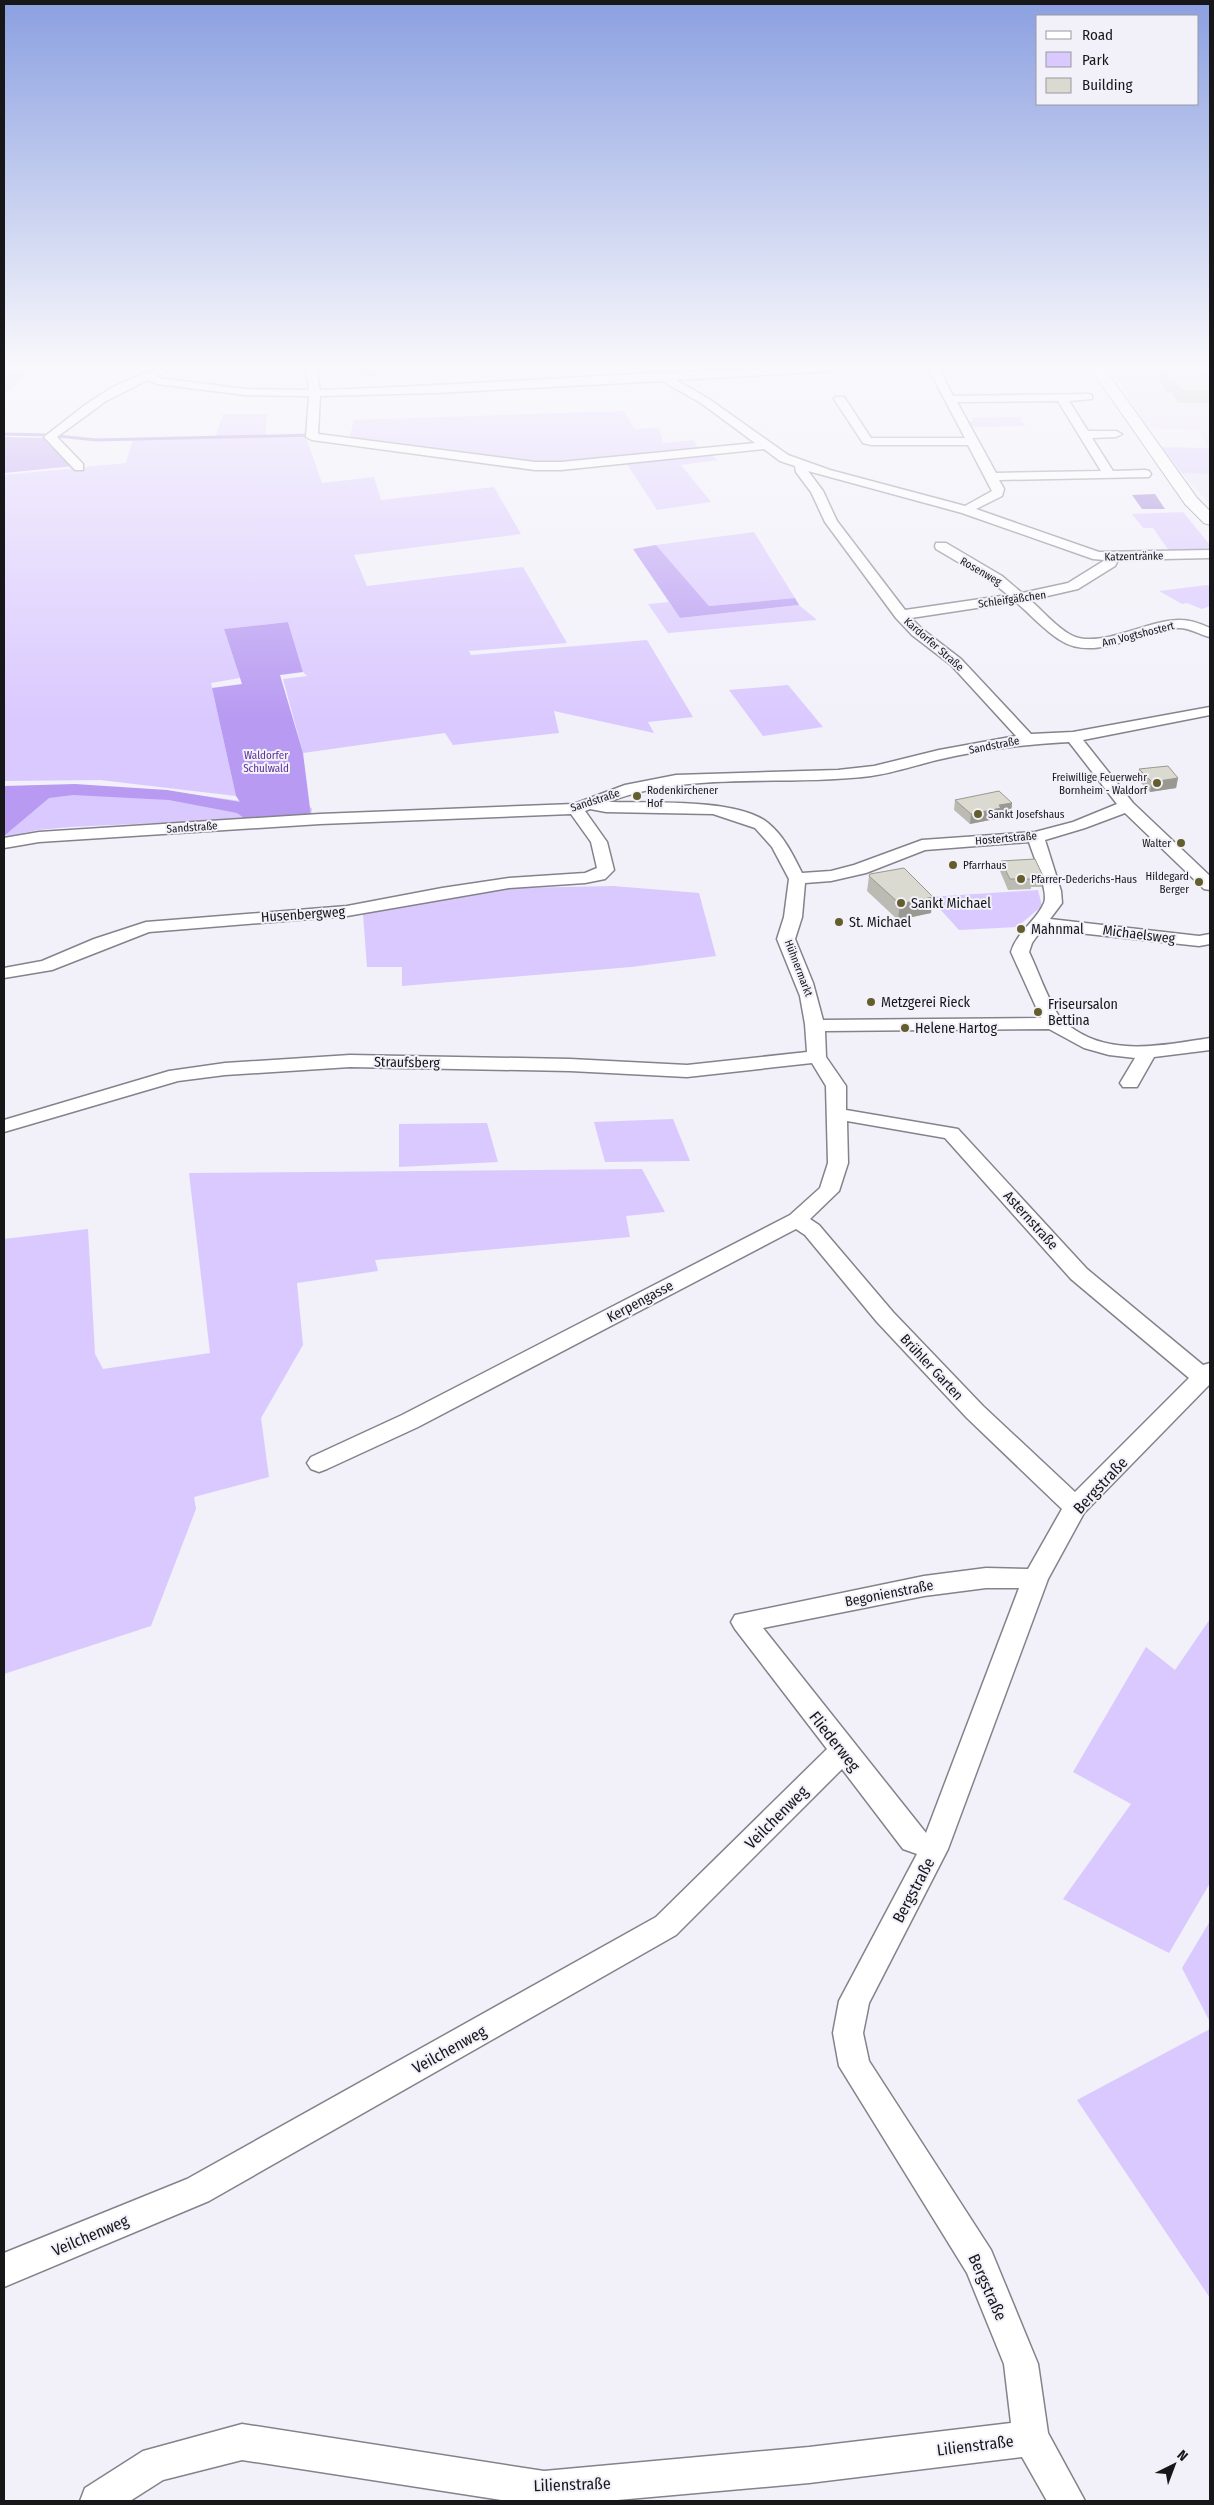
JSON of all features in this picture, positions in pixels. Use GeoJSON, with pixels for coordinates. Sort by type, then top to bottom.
{"type":"FeatureCollection","features":[{"type":"Feature","properties":{"kind":"main road"},"geometry":{"type":"LineString","coordinates":[[1180,485],[1191,501],[1210,520]]}},
{"type":"Feature","properties":{"kind":"street","name":"Kardorfer Straße"},"geometry":{"type":"LineString","coordinates":[[812,485],[817,491],[829,519],[901,615],[917,632],[956,662],[1028,739]]}},
{"type":"Feature","properties":{"kind":"street","name":"Katzentränke"},"geometry":{"type":"LineString","coordinates":[[876,485],[966,510],[1079,551],[1112,557],[1210,554]]}},
{"type":"Feature","properties":{"kind":"street"},"geometry":{"type":"LineString","coordinates":[[966,510],[998,493],[993,485]]}},
{"type":"Feature","properties":{"kind":"street","name":"Rosenweg"},"geometry":{"type":"LineString","coordinates":[[941,546],[958,558],[997,579],[1019,598]]}},
{"type":"Feature","properties":{"kind":"street","name":"Schleifgäßchen"},"geometry":{"type":"LineString","coordinates":[[901,615],[1050,594],[1073,586],[1110,563],[1112,557]]}},
{"type":"Feature","properties":{"kind":"street","name":"Am Vogtshostert"},"geometry":{"type":"LineString","coordinates":[[1019,598],[1066,638],[1082,644],[1101,643],[1174,624],[1189,625],[1210,633]]}},
{"type":"Feature","properties":{"kind":"street","name":"Sandstraße"},"geometry":{"type":"LineString","coordinates":[[4,843],[39,837],[583,806],[630,788],[676,780],[874,771],[939,755],[1028,739],[1073,737],[1210,711]]}},
{"type":"Feature","properties":{"kind":"street"},"geometry":{"type":"LineString","coordinates":[[1073,737],[1127,806],[1210,885]]}},
{"type":"Feature","properties":{"kind":"street"},"geometry":{"type":"LineString","coordinates":[[583,806],[713,810],[736,815],[761,825],[779,845],[797,879]]}},
{"type":"Feature","properties":{"kind":"street","name":"Husenbergweg"},"geometry":{"type":"LineString","coordinates":[[4,973],[46,966],[100,943],[146,927],[182,922],[347,911],[442,893],[509,883],[585,878],[599,875],[606,870],[599,842],[583,806]]}},
{"type":"Feature","properties":{"kind":"street","name":"Hostertstraße"},"geometry":{"type":"LineString","coordinates":[[797,879],[831,876],[860,869],[922,845],[1036,837],[1079,825],[1127,806]]}},
{"type":"Feature","properties":{"kind":"street"},"geometry":{"type":"LineString","coordinates":[[1036,837],[1054,891],[1053,903],[1023,942],[1020,952],[1053,1023],[1070,1037],[1105,1050],[1146,1054],[1210,1044]]}},
{"type":"Feature","properties":{"kind":"street","name":"Hühnermarkt"},"geometry":{"type":"LineString","coordinates":[[797,879],[794,917],[786,939],[810,994],[817,1026],[817,1057]]}},
{"type":"Feature","properties":{"kind":"street","name":"Michaelsweg"},"geometry":{"type":"LineString","coordinates":[[1039,923],[1199,941],[1210,939]]}},
{"type":"Feature","properties":{"kind":"street"},"geometry":{"type":"LineString","coordinates":[[817,1026],[1053,1023]]}},
{"type":"Feature","properties":{"kind":"street"},"geometry":{"type":"LineString","coordinates":[[1130,1083],[1146,1054]]}},
{"type":"Feature","properties":{"kind":"street","name":"Kerpengasse"},"geometry":{"type":"LineString","coordinates":[[319,1463],[410,1421],[796,1220],[829,1191],[838,1163],[836,1086],[817,1057]]}},
{"type":"Feature","properties":{"kind":"street","name":"Straufsberg"},"geometry":{"type":"LineString","coordinates":[[4,1126],[176,1075],[225,1069],[350,1061],[570,1065],[686,1070],[817,1057]]}},
{"type":"Feature","properties":{"kind":"street","name":"Asternstraße"},"geometry":{"type":"LineString","coordinates":[[838,1114],[951,1132],[1079,1274],[1140,1323],[1170,1352],[1207,1374]]}},
{"type":"Feature","properties":{"kind":"street","name":"Brühler Garten"},"geometry":{"type":"LineString","coordinates":[[796,1220],[812,1230],[885,1317],[975,1412],[1075,1507]]}},
{"type":"Feature","properties":{"kind":"street","name":"Bergstraße"},"geometry":{"type":"LineString","coordinates":[[1031,2438],[1021,2364],[979,2262],[854,2066],[848,2033],[854,2001],[934,1849],[1034,1579],[1075,1507],[1207,1374]]}},
{"type":"Feature","properties":{"kind":"street","name":"Begonienstraße"},"geometry":{"type":"LineString","coordinates":[[744,1622],[924,1586],[986,1578],[1034,1579]]}},
{"type":"Feature","properties":{"kind":"street","name":"Fliederweg"},"geometry":{"type":"LineString","coordinates":[[744,1622],[842,1751],[913,1840],[934,1849]]}},
{"type":"Feature","properties":{"kind":"street","name":"Veilchenweg"},"geometry":{"type":"LineString","coordinates":[[4,2270],[198,2190],[666,1926],[842,1751]]}},
{"type":"Feature","properties":{"kind":"street"},"geometry":{"type":"LineString","coordinates":[[1031,2438],[1067,2501]]}},
{"type":"Feature","properties":{"kind":"street","name":"Lilienstraße"},"geometry":{"type":"LineString","coordinates":[[98,2501],[156,2464],[242,2442],[544,2489],[809,2465],[1031,2438]]}},
{"type":"Feature","properties":{"kind":"shaded area"},"geometry":{"type":"Polygon","coordinates":[[[1193,485],[1210,485],[1210,504],[1193,485]]]}},
{"type":"Feature","properties":{"kind":"shaded area"},"geometry":{"type":"Polygon","coordinates":[[[1155,494],[1165,509],[1142,509],[1132,495],[1155,494]]]}},
{"type":"Feature","properties":{"kind":"green space"},"geometry":{"type":"Polygon","coordinates":[[[4,485],[376,485],[381,500],[494,487],[521,534],[354,555],[367,586],[523,567],[567,643],[469,651],[471,655],[647,640],[693,717],[648,722],[654,733],[554,711],[559,733],[453,745],[445,733],[303,753],[283,679],[307,676],[303,672],[288,622],[224,629],[240,678],[211,683],[236,796],[100,780],[4,781],[4,485]]]}},
{"type":"Feature","properties":{"kind":"green space"},"geometry":{"type":"Polygon","coordinates":[[[641,485],[697,485],[711,502],[657,510],[641,485]]]}},
{"type":"Feature","properties":{"kind":"green space"},"geometry":{"type":"Polygon","coordinates":[[[1183,512],[1210,545],[1210,548],[1170,552],[1153,528],[1143,528],[1132,514],[1183,512]]]}},
{"type":"Feature","properties":{"kind":"green space"},"geometry":{"type":"Polygon","coordinates":[[[754,532],[795,598],[709,606],[656,545],[754,532]]]}},
{"type":"Feature","properties":{"kind":"green space"},"geometry":{"type":"Polygon","coordinates":[[[656,545],[709,606],[795,598],[799,605],[680,618],[633,549],[656,545]]]}},
{"type":"Feature","properties":{"kind":"green space"},"geometry":{"type":"Polygon","coordinates":[[[1210,586],[1210,606],[1202,609],[1187,603],[1182,604],[1159,591],[1210,586]]]}},
{"type":"Feature","properties":{"kind":"green space"},"geometry":{"type":"Polygon","coordinates":[[[669,602],[680,618],[799,605],[817,620],[668,633],[648,604],[669,602]]]}},
{"type":"Feature","properties":{"kind":"green space","name":"Waldorfer Schulwald"},"geometry":{"type":"Polygon","coordinates":[[[288,622],[303,672],[280,675],[303,753],[311,816],[244,818],[237,813],[169,800],[73,795],[49,798],[4,836],[4,786],[75,784],[167,790],[240,802],[236,796],[212,688],[242,684],[224,629],[288,622]]]}},
{"type":"Feature","properties":{"kind":"green space"},"geometry":{"type":"Polygon","coordinates":[[[788,685],[823,727],[763,736],[729,690],[788,685]]]}},
{"type":"Feature","properties":{"kind":"green space","name":"Waldorfer Schulwald"},"geometry":{"type":"Polygon","coordinates":[[[4,786],[160,790],[241,801],[303,805],[312,808],[311,816],[70,827],[38,830],[4,837],[4,786]]]}},
{"type":"Feature","properties":{"kind":"green space"},"geometry":{"type":"Polygon","coordinates":[[[613,886],[699,893],[716,956],[631,967],[402,986],[402,967],[367,967],[363,914],[443,896],[512,888],[613,886]]]}},
{"type":"Feature","properties":{"kind":"green space"},"geometry":{"type":"Polygon","coordinates":[[[1038,890],[1042,906],[1017,927],[959,930],[929,897],[1038,890]]]}},
{"type":"Feature","properties":{"kind":"green space"},"geometry":{"type":"Polygon","coordinates":[[[673,1119],[690,1161],[605,1162],[594,1122],[673,1119]]]}},
{"type":"Feature","properties":{"kind":"green space"},"geometry":{"type":"Polygon","coordinates":[[[487,1123],[498,1162],[399,1167],[399,1124],[487,1123]]]}},
{"type":"Feature","properties":{"kind":"green space"},"geometry":{"type":"Polygon","coordinates":[[[642,1169],[665,1212],[626,1216],[630,1237],[375,1260],[378,1271],[297,1283],[303,1345],[261,1418],[269,1477],[194,1497],[196,1509],[151,1626],[4,1674],[4,1239],[88,1229],[95,1354],[103,1369],[210,1353],[189,1173],[642,1169]]]}},
{"type":"Feature","properties":{"kind":"green space"},"geometry":{"type":"Polygon","coordinates":[[[1210,1619],[1210,1883],[1169,1953],[1063,1899],[1131,1804],[1073,1772],[1146,1647],[1175,1670],[1210,1619]]]}},
{"type":"Feature","properties":{"kind":"green space"},"geometry":{"type":"Polygon","coordinates":[[[1210,1921],[1210,2022],[1182,1968],[1210,1921]]]}},
{"type":"Feature","properties":{"kind":"green space"},"geometry":{"type":"Polygon","coordinates":[[[1210,2029],[1210,2298],[1077,2100],[1210,2029]]]}},
{"type":"Feature","properties":{"kind":"building"},"geometry":{"type":"Polygon","coordinates":[[[1168,766],[1178,778],[1152,782],[1139,769],[1168,766]]]}},
{"type":"Feature","properties":{"kind":"building"},"geometry":{"type":"Polygon","coordinates":[[[999,791],[1012,803],[999,805],[1001,808],[971,814],[955,800],[999,791]]]}},
{"type":"Feature","properties":{"kind":"building"},"geometry":{"type":"Polygon","coordinates":[[[1035,859],[1043,876],[1032,877],[1032,879],[1010,879],[1001,861],[1035,859]]]}},
{"type":"Feature","properties":{"kind":"building"},"geometry":{"type":"Polygon","coordinates":[[[904,868],[933,897],[900,904],[869,876],[870,874],[904,868]]]}},
{"type":"Feature","properties":{"kind":"place","name":"Freiwillige Feuerwehr Bornheim - Waldorf"},"geometry":{"type":"Point","coordinates":[1157,783]}},
{"type":"Feature","properties":{"kind":"place","name":"Rodenkirchener Hof"},"geometry":{"type":"Point","coordinates":[637,796]}},
{"type":"Feature","properties":{"kind":"place","name":"Sankt Josefshaus"},"geometry":{"type":"Point","coordinates":[978,814]}},
{"type":"Feature","properties":{"kind":"place","name":"Walter"},"geometry":{"type":"Point","coordinates":[1181,843]}},
{"type":"Feature","properties":{"kind":"place","name":"Pfarrhaus"},"geometry":{"type":"Point","coordinates":[953,865]}},
{"type":"Feature","properties":{"kind":"place","name":"Pfarrer-Dederichs-Haus"},"geometry":{"type":"Point","coordinates":[1021,879]}},
{"type":"Feature","properties":{"kind":"place","name":"Hildegard Berger"},"geometry":{"type":"Point","coordinates":[1199,882]}},
{"type":"Feature","properties":{"kind":"place","name":"Sankt Michael"},"geometry":{"type":"Point","coordinates":[901,903]}},
{"type":"Feature","properties":{"kind":"place","name":"St. Michael"},"geometry":{"type":"Point","coordinates":[839,922]}},
{"type":"Feature","properties":{"kind":"place","name":"Mahnmal"},"geometry":{"type":"Point","coordinates":[1021,929]}},
{"type":"Feature","properties":{"kind":"place","name":"Metzgerei Rieck"},"geometry":{"type":"Point","coordinates":[871,1002]}},
{"type":"Feature","properties":{"kind":"place","name":"Friseursalon Bettina"},"geometry":{"type":"Point","coordinates":[1038,1012]}},
{"type":"Feature","properties":{"kind":"place","name":"Helene Hartog"},"geometry":{"type":"Point","coordinates":[905,1028]}}]}
